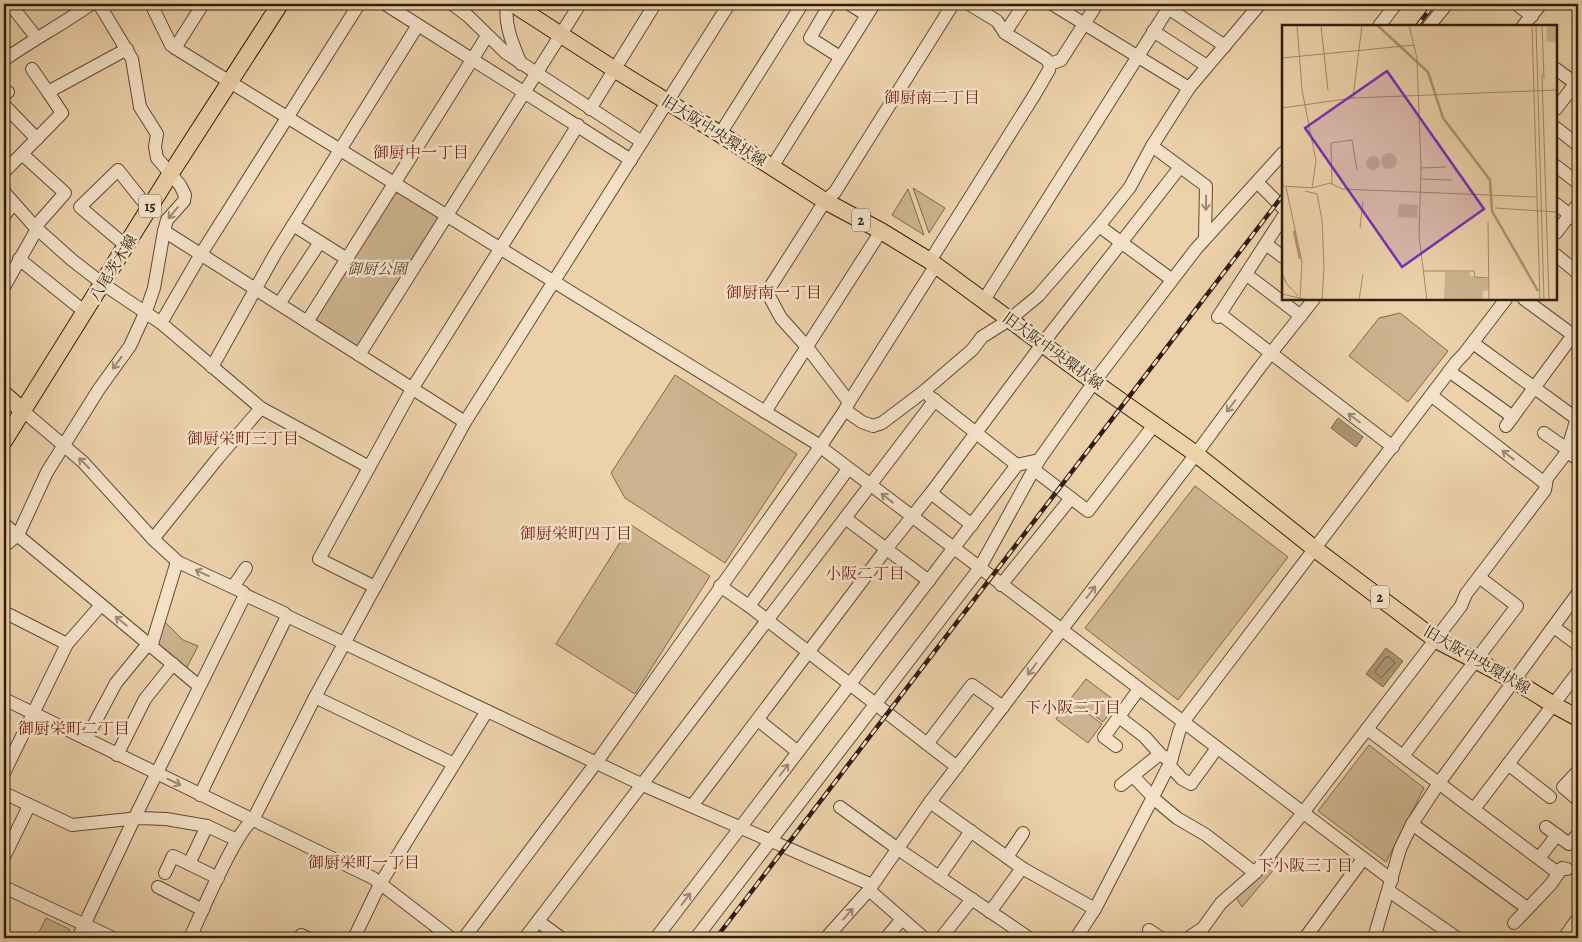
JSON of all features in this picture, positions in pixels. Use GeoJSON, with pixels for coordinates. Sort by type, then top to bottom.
{"type":"FeatureCollection","features":[{"type":"Feature","properties":{"kind":"main road","name":"八尾茨木線"},"geometry":{"type":"LineString","coordinates":[[4,441],[171,173],[280,4]]}},
{"type":"Feature","properties":{"kind":"main road","name":"旧大阪中央環状線"},"geometry":{"type":"LineString","coordinates":[[513,4],[825,201],[881,231],[933,263],[1094,382],[1196,454],[1315,549],[1436,640],[1515,681],[1578,718]]}},
{"type":"Feature","properties":{"kind":"main road"},"geometry":{"type":"LineString","coordinates":[[4,394],[22,410]]}},
{"type":"Feature","properties":{"kind":"street"},"geometry":{"type":"LineString","coordinates":[[10,4],[36,37]]}},
{"type":"Feature","properties":{"kind":"street"},"geometry":{"type":"LineString","coordinates":[[4,60],[36,37],[60,25],[91,4]]}},
{"type":"Feature","properties":{"kind":"street"},"geometry":{"type":"LineString","coordinates":[[4,546],[18,535],[47,472],[99,389],[130,346],[154,288],[164,231],[168,220],[184,201],[185,195],[171,173],[157,158],[155,147],[157,134],[140,107],[132,59],[99,4]]}},
{"type":"Feature","properties":{"kind":"street"},"geometry":{"type":"LineString","coordinates":[[153,4],[171,45],[175,48],[820,447],[1363,859],[1390,885],[1457,938]]}},
{"type":"Feature","properties":{"kind":"street"},"geometry":{"type":"LineString","coordinates":[[175,48],[203,4]]}},
{"type":"Feature","properties":{"kind":"street"},"geometry":{"type":"LineString","coordinates":[[162,323],[201,254],[359,4]]}},
{"type":"Feature","properties":{"kind":"street"},"geometry":{"type":"LineString","coordinates":[[385,4],[631,160]]}},
{"type":"Feature","properties":{"kind":"street"},"geometry":{"type":"LineString","coordinates":[[452,4],[521,64],[642,142]]}},
{"type":"Feature","properties":{"kind":"street"},"geometry":{"type":"LineString","coordinates":[[507,4],[508,28],[521,64]]}},
{"type":"Feature","properties":{"kind":"street"},"geometry":{"type":"LineString","coordinates":[[359,355],[580,4]]}},
{"type":"Feature","properties":{"kind":"street"},"geometry":{"type":"LineString","coordinates":[[590,109],[655,4]]}},
{"type":"Feature","properties":{"kind":"street"},"geometry":{"type":"LineString","coordinates":[[190,938],[237,840],[248,823],[253,820],[315,697],[465,422],[729,4]]}},
{"type":"Feature","properties":{"kind":"street"},"geometry":{"type":"LineString","coordinates":[[720,134],[802,4]]}},
{"type":"Feature","properties":{"kind":"street"},"geometry":{"type":"LineString","coordinates":[[830,4],[810,38],[840,57]]}},
{"type":"Feature","properties":{"kind":"street"},"geometry":{"type":"LineString","coordinates":[[849,4],[867,15]]}},
{"type":"Feature","properties":{"kind":"street"},"geometry":{"type":"LineString","coordinates":[[772,167],[874,4]]}},
{"type":"Feature","properties":{"kind":"street"},"geometry":{"type":"LineString","coordinates":[[953,4],[835,192],[825,201],[767,292],[781,318],[807,347],[847,406],[862,422],[873,426],[882,423],[923,392],[972,350],[982,337],[1009,320],[1038,296],[1130,187],[1152,146],[1188,88],[1225,46],[1254,5]]}},
{"type":"Feature","properties":{"kind":"street"},"geometry":{"type":"LineString","coordinates":[[464,938],[596,763],[820,447],[847,406],[1049,70],[1050,64],[1046,59],[1005,32],[997,21],[970,4]]}},
{"type":"Feature","properties":{"kind":"street"},"geometry":{"type":"LineString","coordinates":[[1005,32],[1024,4]]}},
{"type":"Feature","properties":{"kind":"street"},"geometry":{"type":"LineString","coordinates":[[1052,4],[1188,88]]}},
{"type":"Feature","properties":{"kind":"street"},"geometry":{"type":"LineString","coordinates":[[1050,64],[1061,60],[1096,4]]}},
{"type":"Feature","properties":{"kind":"street"},"geometry":{"type":"LineString","coordinates":[[1380,25],[1396,4]]}},
{"type":"Feature","properties":{"kind":"street"},"geometry":{"type":"LineString","coordinates":[[1435,24],[1447,4]]}},
{"type":"Feature","properties":{"kind":"street"},"geometry":{"type":"LineString","coordinates":[[1516,4],[1532,16]]}},
{"type":"Feature","properties":{"kind":"street"},"geometry":{"type":"LineString","coordinates":[[1524,25],[1541,4]]}},
{"type":"Feature","properties":{"kind":"street"},"geometry":{"type":"LineString","coordinates":[[984,300],[1170,6],[1225,46]]}},
{"type":"Feature","properties":{"kind":"street"},"geometry":{"type":"LineString","coordinates":[[212,367],[255,288],[418,25]]}},
{"type":"Feature","properties":{"kind":"street"},"geometry":{"type":"LineString","coordinates":[[1153,31],[1207,66]]}},
{"type":"Feature","properties":{"kind":"street"},"geometry":{"type":"LineString","coordinates":[[307,322],[487,36]]}},
{"type":"Feature","properties":{"kind":"street"},"geometry":{"type":"LineString","coordinates":[[48,92],[127,49]]}},
{"type":"Feature","properties":{"kind":"street"},"geometry":{"type":"LineString","coordinates":[[4,172],[62,113],[32,69]]}},
{"type":"Feature","properties":{"kind":"street"},"geometry":{"type":"LineString","coordinates":[[1557,70],[1576,87],[1557,108]]}},
{"type":"Feature","properties":{"kind":"street"},"geometry":{"type":"LineString","coordinates":[[5,97],[37,138]]}},
{"type":"Feature","properties":{"kind":"street"},"geometry":{"type":"LineString","coordinates":[[375,587],[319,559],[412,389],[578,125]]}},
{"type":"Feature","properties":{"kind":"street"},"geometry":{"type":"LineString","coordinates":[[1557,129],[1578,145]]}},
{"type":"Feature","properties":{"kind":"street"},"geometry":{"type":"LineString","coordinates":[[1152,146],[1206,186],[1205,238]]}},
{"type":"Feature","properties":{"kind":"street"},"geometry":{"type":"LineString","coordinates":[[4,287],[36,228],[65,193],[22,154]]}},
{"type":"Feature","properties":{"kind":"street"},"geometry":{"type":"LineString","coordinates":[[696,938],[979,569],[1036,465],[1094,382],[1171,279],[1205,238],[1282,154]]}},
{"type":"Feature","properties":{"kind":"street"},"geometry":{"type":"LineString","coordinates":[[692,806],[887,548],[1180,167]]}},
{"type":"Feature","properties":{"kind":"street"},"geometry":{"type":"LineString","coordinates":[[1557,167],[1578,183]]}},
{"type":"Feature","properties":{"kind":"street"},"geometry":{"type":"LineString","coordinates":[[126,246],[80,207],[118,170],[149,209]]}},
{"type":"Feature","properties":{"kind":"street"},"geometry":{"type":"LineString","coordinates":[[1262,187],[1282,207]]}},
{"type":"Feature","properties":{"kind":"street"},"geometry":{"type":"LineString","coordinates":[[4,192],[36,228],[72,260],[103,284],[162,323],[261,408],[369,467]]}},
{"type":"Feature","properties":{"kind":"street"},"geometry":{"type":"LineString","coordinates":[[4,216],[13,204]]}},
{"type":"Feature","properties":{"kind":"street"},"geometry":{"type":"LineString","coordinates":[[1557,232],[1574,218],[1578,204]]}},
{"type":"Feature","properties":{"kind":"street"},"geometry":{"type":"LineString","coordinates":[[1557,205],[1574,218]]}},
{"type":"Feature","properties":{"kind":"street"},"geometry":{"type":"LineString","coordinates":[[1282,219],[1219,316],[1393,448]]}},
{"type":"Feature","properties":{"kind":"street"},"geometry":{"type":"LineString","coordinates":[[293,225],[347,260]]}},
{"type":"Feature","properties":{"kind":"street"},"geometry":{"type":"LineString","coordinates":[[1099,226],[1171,279]]}},
{"type":"Feature","properties":{"kind":"street"},"geometry":{"type":"LineString","coordinates":[[164,231],[465,422]]}},
{"type":"Feature","properties":{"kind":"street"},"geometry":{"type":"LineString","coordinates":[[765,412],[881,231]]}},
{"type":"Feature","properties":{"kind":"street"},"geometry":{"type":"LineString","coordinates":[[279,304],[320,242]]}},
{"type":"Feature","properties":{"kind":"street"},"geometry":{"type":"LineString","coordinates":[[1266,244],[1282,256]]}},
{"type":"Feature","properties":{"kind":"street"},"geometry":{"type":"LineString","coordinates":[[1557,256],[1578,273]]}},
{"type":"Feature","properties":{"kind":"street"},"geometry":{"type":"LineString","coordinates":[[19,259],[85,312]]}},
{"type":"Feature","properties":{"kind":"street"},"geometry":{"type":"LineString","coordinates":[[1247,275],[1301,316]]}},
{"type":"Feature","properties":{"kind":"street"},"geometry":{"type":"LineString","coordinates":[[826,938],[871,888],[930,802],[1196,454],[1260,367],[1272,355],[1313,300]]}},
{"type":"Feature","properties":{"kind":"street"},"geometry":{"type":"LineString","coordinates":[[1076,938],[1095,908],[1153,797],[1183,722],[1505,300]]}},
{"type":"Feature","properties":{"kind":"street"},"geometry":{"type":"LineString","coordinates":[[1450,371],[1510,422],[1573,335],[1525,300]]}},
{"type":"Feature","properties":{"kind":"street"},"geometry":{"type":"LineString","coordinates":[[1197,936],[1221,903],[1255,873],[1436,640],[1461,606],[1466,594],[1545,490],[1547,478],[1567,451],[1578,416],[1534,388],[1473,343]]}},
{"type":"Feature","properties":{"kind":"street"},"geometry":{"type":"LineString","coordinates":[[923,392],[1017,464],[1036,465],[1071,498],[1088,511],[1154,425]]}},
{"type":"Feature","properties":{"kind":"street"},"geometry":{"type":"LineString","coordinates":[[1432,396],[1546,484]]}},
{"type":"Feature","properties":{"kind":"street"},"geometry":{"type":"LineString","coordinates":[[525,938],[935,400]]}},
{"type":"Feature","properties":{"kind":"street"},"geometry":{"type":"LineString","coordinates":[[153,539],[261,408]]}},
{"type":"Feature","properties":{"kind":"street"},"geometry":{"type":"LineString","coordinates":[[22,410],[65,445],[89,468],[153,539],[178,562],[642,786],[692,806],[871,888],[924,938]]}},
{"type":"Feature","properties":{"kind":"street"},"geometry":{"type":"LineString","coordinates":[[1544,433],[1578,459]]}},
{"type":"Feature","properties":{"kind":"street"},"geometry":{"type":"LineString","coordinates":[[656,938],[1017,464]]}},
{"type":"Feature","properties":{"kind":"street"},"geometry":{"type":"LineString","coordinates":[[749,606],[848,469]]}},
{"type":"Feature","properties":{"kind":"street"},"geometry":{"type":"LineString","coordinates":[[931,493],[972,525]]}},
{"type":"Feature","properties":{"kind":"street"},"geometry":{"type":"LineString","coordinates":[[1001,585],[1071,498]]}},
{"type":"Feature","properties":{"kind":"street"},"geometry":{"type":"LineString","coordinates":[[845,518],[929,581]]}},
{"type":"Feature","properties":{"kind":"street"},"geometry":{"type":"LineString","coordinates":[[4,524],[199,686]]}},
{"type":"Feature","properties":{"kind":"street"},"geometry":{"type":"LineString","coordinates":[[86,739],[116,683],[150,645],[178,562]]}},
{"type":"Feature","properties":{"kind":"street"},"geometry":{"type":"LineString","coordinates":[[233,587],[246,568]]}},
{"type":"Feature","properties":{"kind":"street"},"geometry":{"type":"LineString","coordinates":[[1403,756],[1516,606],[1479,577]]}},
{"type":"Feature","properties":{"kind":"street"},"geometry":{"type":"LineString","coordinates":[[720,586],[749,606],[957,767]]}},
{"type":"Feature","properties":{"kind":"street"},"geometry":{"type":"LineString","coordinates":[[78,938],[134,819],[245,594]]}},
{"type":"Feature","properties":{"kind":"street"},"geometry":{"type":"LineString","coordinates":[[1374,938],[1400,849],[1412,824],[1439,783],[1578,594]]}},
{"type":"Feature","properties":{"kind":"street"},"geometry":{"type":"LineString","coordinates":[[4,773],[67,644],[101,605]]}},
{"type":"Feature","properties":{"kind":"street"},"geometry":{"type":"LineString","coordinates":[[4,612],[67,644]]}},
{"type":"Feature","properties":{"kind":"street"},"geometry":{"type":"LineString","coordinates":[[200,794],[287,616]]}},
{"type":"Feature","properties":{"kind":"street"},"geometry":{"type":"LineString","coordinates":[[1554,627],[1578,645]]}},
{"type":"Feature","properties":{"kind":"street"},"geometry":{"type":"LineString","coordinates":[[117,755],[145,699],[173,664]]}},
{"type":"Feature","properties":{"kind":"street"},"geometry":{"type":"LineString","coordinates":[[1474,809],[1578,672]]}},
{"type":"Feature","properties":{"kind":"street"},"geometry":{"type":"LineString","coordinates":[[927,744],[972,685],[1003,707]]}},
{"type":"Feature","properties":{"kind":"street"},"geometry":{"type":"LineString","coordinates":[[1116,746],[1104,737],[1139,689]]}},
{"type":"Feature","properties":{"kind":"street"},"geometry":{"type":"LineString","coordinates":[[315,697],[454,764]]}},
{"type":"Feature","properties":{"kind":"street"},"geometry":{"type":"LineString","coordinates":[[4,699],[373,878],[451,938]]}},
{"type":"Feature","properties":{"kind":"street"},"geometry":{"type":"LineString","coordinates":[[354,938],[380,884],[487,711]]}},
{"type":"Feature","properties":{"kind":"street"},"geometry":{"type":"LineString","coordinates":[[1119,717],[1145,737],[1167,759],[1182,779],[1191,784],[1217,748]]}},
{"type":"Feature","properties":{"kind":"street"},"geometry":{"type":"LineString","coordinates":[[758,720],[798,752]]}},
{"type":"Feature","properties":{"kind":"street"},"geometry":{"type":"LineString","coordinates":[[1367,729],[1540,858],[1563,871],[1514,923]]}},
{"type":"Feature","properties":{"kind":"street"},"geometry":{"type":"LineString","coordinates":[[1121,785],[1133,776],[1167,759]]}},
{"type":"Feature","properties":{"kind":"street"},"geometry":{"type":"LineString","coordinates":[[1508,764],[1550,797]]}},
{"type":"Feature","properties":{"kind":"street"},"geometry":{"type":"LineString","coordinates":[[1578,771],[1563,787],[1578,800]]}},
{"type":"Feature","properties":{"kind":"street"},"geometry":{"type":"LineString","coordinates":[[1133,776],[1177,818],[1206,835],[1255,873]]}},
{"type":"Feature","properties":{"kind":"street"},"geometry":{"type":"LineString","coordinates":[[4,793],[72,825],[139,818],[166,819],[207,826],[237,840]]}},
{"type":"Feature","properties":{"kind":"street"},"geometry":{"type":"LineString","coordinates":[[930,802],[1022,868],[1095,908]]}},
{"type":"Feature","properties":{"kind":"street"},"geometry":{"type":"LineString","coordinates":[[4,857],[29,806]]}},
{"type":"Feature","properties":{"kind":"street"},"geometry":{"type":"LineString","coordinates":[[840,807],[1029,938]]}},
{"type":"Feature","properties":{"kind":"street"},"geometry":{"type":"LineString","coordinates":[[1412,824],[1527,908]]}},
{"type":"Feature","properties":{"kind":"street"},"geometry":{"type":"LineString","coordinates":[[188,864],[207,826]]}},
{"type":"Feature","properties":{"kind":"street"},"geometry":{"type":"LineString","coordinates":[[939,877],[971,831]]}},
{"type":"Feature","properties":{"kind":"street"},"geometry":{"type":"LineString","coordinates":[[1540,858],[1552,831],[1569,844],[1578,834]]}},
{"type":"Feature","properties":{"kind":"street"},"geometry":{"type":"LineString","coordinates":[[1007,857],[1023,833]]}},
{"type":"Feature","properties":{"kind":"street"},"geometry":{"type":"LineString","coordinates":[[165,873],[173,856],[218,878]]}},
{"type":"Feature","properties":{"kind":"street"},"geometry":{"type":"LineString","coordinates":[[1305,938],[1363,859]]}},
{"type":"Feature","properties":{"kind":"street"},"geometry":{"type":"LineString","coordinates":[[990,912],[1022,868]]}},
{"type":"Feature","properties":{"kind":"street"},"geometry":{"type":"LineString","coordinates":[[4,887],[113,938]]}},
{"type":"Feature","properties":{"kind":"street"},"geometry":{"type":"LineString","coordinates":[[158,887],[203,910]]}},
{"type":"Feature","properties":{"kind":"street"},"geometry":{"type":"LineString","coordinates":[[941,938],[972,899]]}},
{"type":"Feature","properties":{"kind":"street"},"geometry":{"type":"LineString","coordinates":[[1564,938],[1578,918]]}},
{"type":"Feature","properties":{"kind":"street"},"geometry":{"type":"LineString","coordinates":[[886,938],[902,919]]}},
{"type":"Feature","properties":{"kind":"street"},"geometry":{"type":"LineString","coordinates":[[538,920],[561,938]]}},
{"type":"Feature","properties":{"kind":"street"},"geometry":{"type":"LineString","coordinates":[[1149,930],[1161,938]]}},
{"type":"Feature","properties":{"kind":"street"},"geometry":{"type":"LineString","coordinates":[[300,938],[302,935],[308,938]]}},
{"type":"Feature","properties":{"kind":"green space"},"geometry":{"type":"Polygon","coordinates":[[[913,188],[945,208],[929,233],[913,188]]]}},
{"type":"Feature","properties":{"kind":"green space"},"geometry":{"type":"Polygon","coordinates":[[[908,189],[924,235],[892,215],[908,189]]]}},
{"type":"Feature","properties":{"kind":"green space","name":"御厨公園"},"geometry":{"type":"Polygon","coordinates":[[[398,193],[437,217],[438,221],[361,345],[355,346],[317,321],[316,317],[393,194],[398,193]]]}},
{"type":"Feature","properties":{"kind":"green space"},"geometry":{"type":"Polygon","coordinates":[[[1400,313],[1448,351],[1408,402],[1349,356],[1379,318],[1400,313]]]}},
{"type":"Feature","properties":{"kind":"green space"},"geometry":{"type":"Polygon","coordinates":[[[675,375],[797,454],[725,563],[625,498],[611,473],[675,375]]]}},
{"type":"Feature","properties":{"kind":"green space"},"geometry":{"type":"Polygon","coordinates":[[[1195,486],[1288,557],[1178,700],[1085,628],[1195,486]]]}},
{"type":"Feature","properties":{"kind":"green space"},"geometry":{"type":"Polygon","coordinates":[[[631,525],[710,576],[635,694],[556,644],[631,525]]]}},
{"type":"Feature","properties":{"kind":"green space"},"geometry":{"type":"Polygon","coordinates":[[[162,619],[183,640],[198,646],[185,671],[154,645],[162,619]]]}},
{"type":"Feature","properties":{"kind":"green space"},"geometry":{"type":"Polygon","coordinates":[[[1086,679],[1118,703],[1103,722],[1071,698],[1086,679]]]}},
{"type":"Feature","properties":{"kind":"green space"},"geometry":{"type":"Polygon","coordinates":[[[1070,700],[1102,724],[1088,743],[1056,719],[1070,700]]]}},
{"type":"Feature","properties":{"kind":"green space"},"geometry":{"type":"Polygon","coordinates":[[[1369,745],[1424,788],[1386,862],[1318,811],[1369,745]]]}},
{"type":"Feature","properties":{"kind":"green space"},"geometry":{"type":"Polygon","coordinates":[[[1275,855],[1282,860],[1242,907],[1235,896],[1275,855]]]}},
{"type":"Feature","properties":{"kind":"green space"},"geometry":{"type":"Polygon","coordinates":[[[46,918],[69,929],[70,938],[36,938],[46,918]]]}},
{"type":"Feature","properties":{"kind":"water"},"geometry":{"type":"Polygon","coordinates":[[[1338,418],[1363,437],[1356,447],[1331,428],[1338,418]]]}},
{"type":"Feature","properties":{"kind":"water"},"geometry":{"type":"Polygon","coordinates":[[[1386,648],[1403,661],[1383,687],[1366,674],[1386,648]]]}},
{"type":"Feature","properties":{"kind":"railway"},"geometry":{"type":"LineString","coordinates":[[1418,25],[1434,4]]}},
{"type":"Feature","properties":{"kind":"railway"},"geometry":{"type":"LineString","coordinates":[[716,938],[1282,196]]}},
{"type":"Feature","properties":{"kind":"district","name":"御厨南二丁目"},"geometry":{"type":"Point","coordinates":[932,97]}},
{"type":"Feature","properties":{"kind":"district","name":"御厨中一丁目"},"geometry":{"type":"Point","coordinates":[421,152]}},
{"type":"Feature","properties":{"kind":"district","name":"御厨南一丁目"},"geometry":{"type":"Point","coordinates":[774,292]}},
{"type":"Feature","properties":{"kind":"district","name":"御厨栄町三丁目"},"geometry":{"type":"Point","coordinates":[243,438]}},
{"type":"Feature","properties":{"kind":"district","name":"御厨栄町四丁目"},"geometry":{"type":"Point","coordinates":[576,533]}},
{"type":"Feature","properties":{"kind":"district","name":"小阪二丁目"},"geometry":{"type":"Point","coordinates":[865,573]}},
{"type":"Feature","properties":{"kind":"district","name":"下小阪二丁目"},"geometry":{"type":"Point","coordinates":[1073,707]}},
{"type":"Feature","properties":{"kind":"district","name":"御厨栄町二丁目"},"geometry":{"type":"Point","coordinates":[74,728]}},
{"type":"Feature","properties":{"kind":"district","name":"御厨栄町一丁目"},"geometry":{"type":"Point","coordinates":[364,862]}},
{"type":"Feature","properties":{"kind":"district","name":"下小阪三丁目"},"geometry":{"type":"Point","coordinates":[1305,865]}}]}
